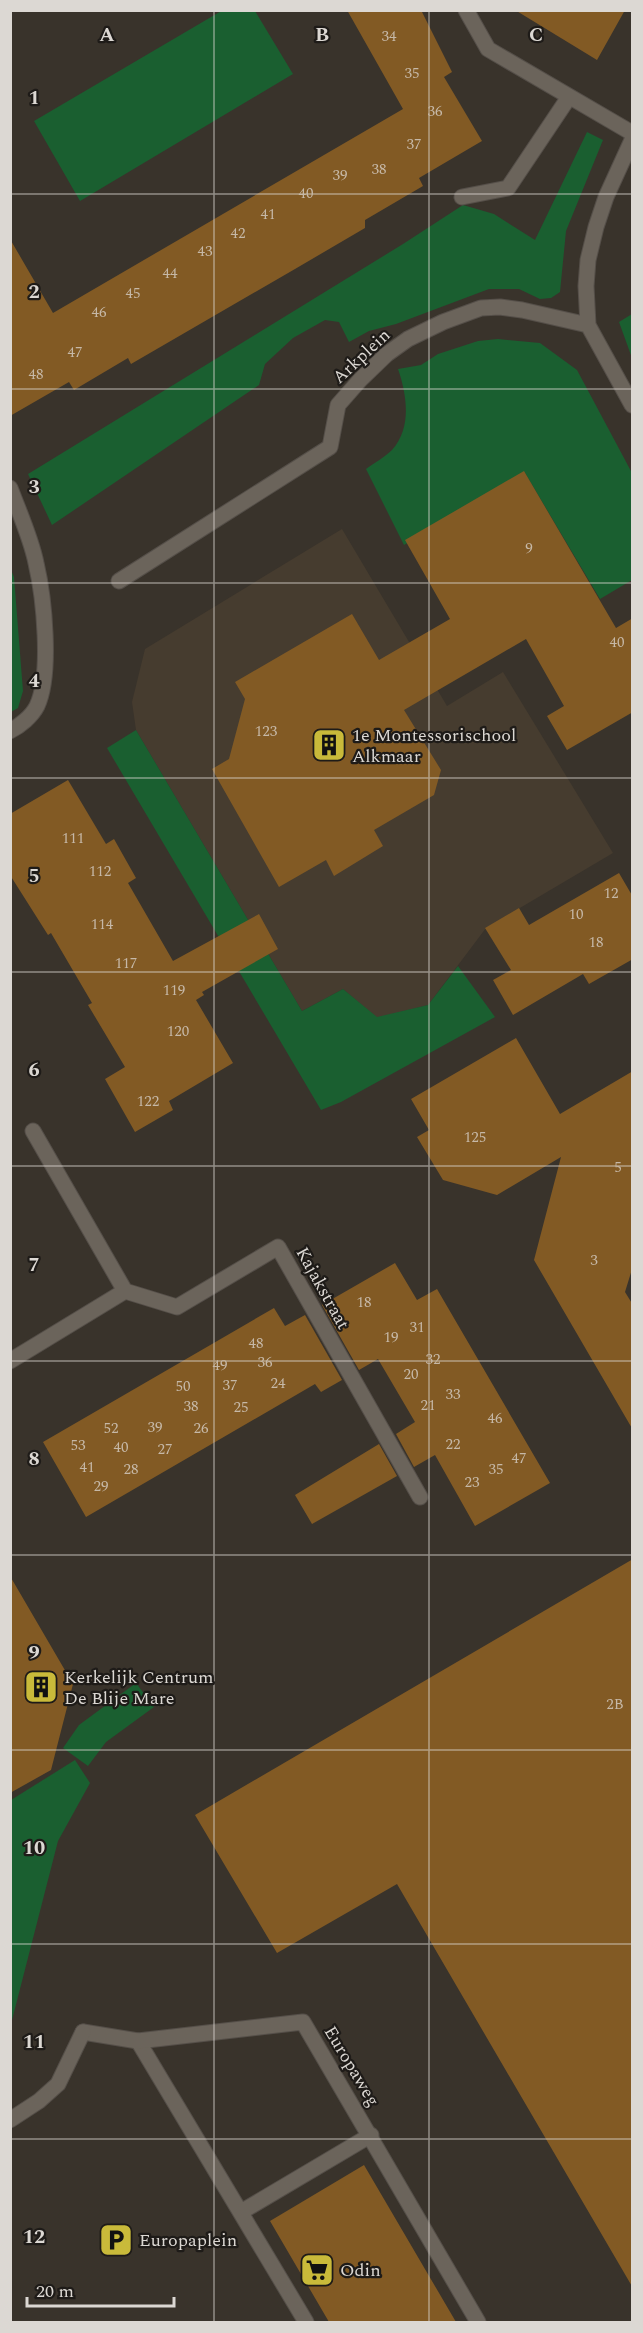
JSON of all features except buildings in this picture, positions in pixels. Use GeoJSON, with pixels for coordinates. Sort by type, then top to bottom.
{"type":"FeatureCollection","features":[{"type":"Feature","properties":{"kind":"street"},"geometry":{"type":"LineString","coordinates":[[466,10],[488,49],[633,134]]}},
{"type":"Feature","properties":{"kind":"street"},"geometry":{"type":"LineString","coordinates":[[462,197],[508,188],[569,96]]}},
{"type":"Feature","properties":{"kind":"street"},"geometry":{"type":"LineString","coordinates":[[633,140],[606,197],[588,260],[586,286],[588,325],[633,405]]}},
{"type":"Feature","properties":{"kind":"street","name":"Arkplein"},"geometry":{"type":"LineString","coordinates":[[119,581],[330,447],[338,405],[387,354],[408,339],[443,322],[482,308],[522,310],[588,325]]}},
{"type":"Feature","properties":{"kind":"street"},"geometry":{"type":"LineString","coordinates":[[10,488],[36,562],[45,638],[45,665],[37,707],[21,725],[10,731]]}},
{"type":"Feature","properties":{"kind":"street"},"geometry":{"type":"LineString","coordinates":[[10,1361],[125,1291],[33,1131]]}},
{"type":"Feature","properties":{"kind":"street","name":"Kajakstraat"},"geometry":{"type":"LineString","coordinates":[[125,1291],[177,1307],[278,1247],[420,1497]]}},
{"type":"Feature","properties":{"kind":"street","name":"Europaweg"},"geometry":{"type":"LineString","coordinates":[[10,2120],[45,2097],[58,2084],[83,2032],[138,2041],[303,2022],[478,2322]]}},
{"type":"Feature","properties":{"kind":"street"},"geometry":{"type":"LineString","coordinates":[[138,2041],[306,2322]]}},
{"type":"Feature","properties":{"kind":"street"},"geometry":{"type":"LineString","coordinates":[[241,2211],[371,2135]]}},
{"type":"Feature","properties":{"kind":"shaded area"},"geometry":{"type":"Polygon","coordinates":[[[342,529],[447,706],[503,672],[613,853],[486,928],[428,1005],[377,1018],[343,989],[302,1011],[136,730],[132,702],[145,649],[342,529]]]}},
{"type":"Feature","properties":{"kind":"green space"},"geometry":{"type":"Polygon","coordinates":[[[223,10],[255,11],[293,74],[80,201],[34,121],[223,10]]]}},
{"type":"Feature","properties":{"kind":"green space"},"geometry":{"type":"Polygon","coordinates":[[[587,132],[603,140],[566,231],[560,292],[551,298],[540,299],[519,289],[489,289],[396,324],[369,331],[349,342],[339,322],[325,320],[293,338],[265,364],[259,385],[52,525],[28,474],[463,205],[494,214],[535,240],[587,132]]]}},
{"type":"Feature","properties":{"kind":"green space"},"geometry":{"type":"Polygon","coordinates":[[[632,314],[632,358],[619,322],[632,314]]]}},
{"type":"Feature","properties":{"kind":"green space"},"geometry":{"type":"Polygon","coordinates":[[[498,339],[540,343],[577,370],[632,473],[632,580],[600,599],[525,473],[404,545],[366,469],[392,450],[403,432],[406,411],[404,390],[398,369],[421,365],[438,354],[478,341],[498,339]]]}},
{"type":"Feature","properties":{"kind":"green space"},"geometry":{"type":"Polygon","coordinates":[[[11,570],[14,577],[23,691],[18,708],[11,712],[11,570]]]}},
{"type":"Feature","properties":{"kind":"green space"},"geometry":{"type":"Polygon","coordinates":[[[136,730],[302,1011],[343,989],[377,1017],[428,1005],[458,966],[495,1017],[341,1102],[321,1110],[107,748],[136,730]]]}},
{"type":"Feature","properties":{"kind":"green space"},"geometry":{"type":"Polygon","coordinates":[[[136,1683],[154,1707],[106,1742],[88,1766],[63,1748],[79,1725],[136,1683]]]}},
{"type":"Feature","properties":{"kind":"green space"},"geometry":{"type":"Polygon","coordinates":[[[75,1760],[90,1783],[58,1841],[11,2024],[11,1800],[75,1760]]]}},
{"type":"Feature","properties":{"kind":"place","name":"1e Montessorischool Alkmaar"},"geometry":{"type":"Point","coordinates":[329,745]}},
{"type":"Feature","properties":{"kind":"place","name":"Kerkelijk Centrum De Blije Mare"},"geometry":{"type":"Point","coordinates":[41,1687]}},
{"type":"Feature","properties":{"kind":"place","name":"Europaplein"},"geometry":{"type":"Point","coordinates":[116,2240]}},
{"type":"Feature","properties":{"kind":"place","name":"Odin"},"geometry":{"type":"Point","coordinates":[317,2270]}}]}
